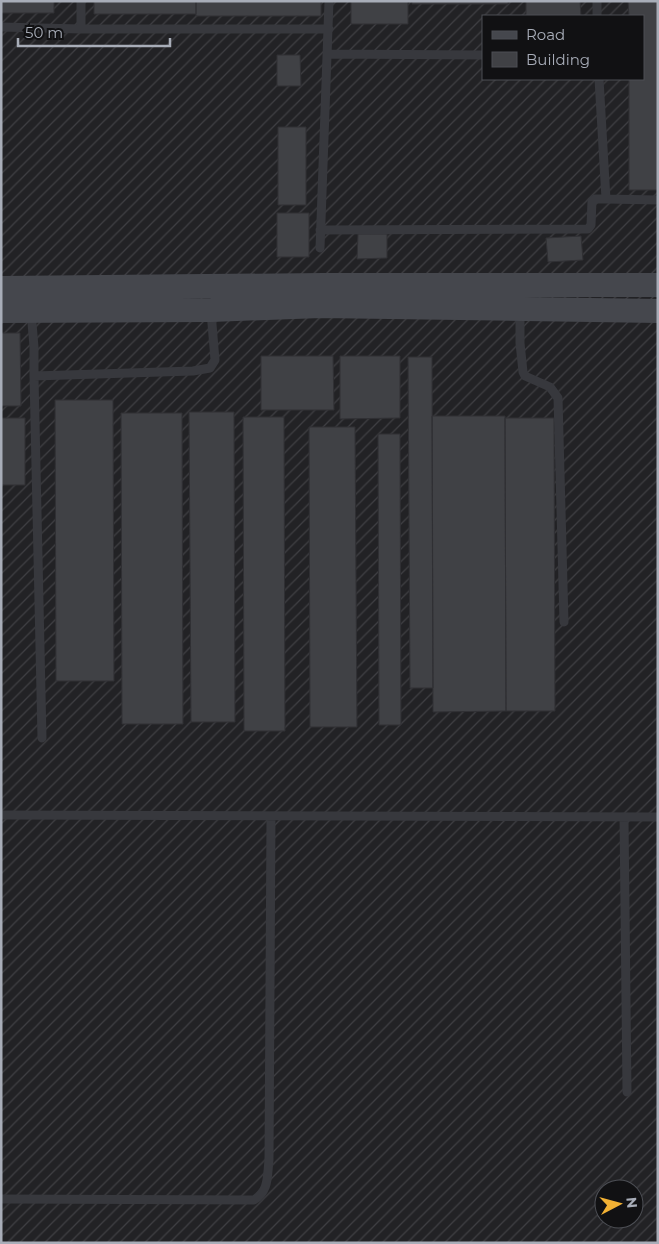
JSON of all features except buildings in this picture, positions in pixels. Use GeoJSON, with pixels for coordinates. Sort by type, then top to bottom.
{"type":"FeatureCollection","features":[{"type":"Feature","properties":{"kind":"street"},"geometry":{"type":"LineString","coordinates":[[1,311],[31,310],[127,298],[322,296],[520,285],[658,285]]}},
{"type":"Feature","properties":{"kind":"street"},"geometry":{"type":"LineString","coordinates":[[1,288],[127,298],[211,310],[322,296],[520,309],[658,311]]}},
{"type":"Feature","properties":{"kind":"lane"},"geometry":{"type":"LineString","coordinates":[[81,1],[81,29]]}},
{"type":"Feature","properties":{"kind":"lane"},"geometry":{"type":"LineString","coordinates":[[320,248],[329,1]]}},
{"type":"Feature","properties":{"kind":"lane"},"geometry":{"type":"LineString","coordinates":[[597,1],[597,15]]}},
{"type":"Feature","properties":{"kind":"lane"},"geometry":{"type":"LineString","coordinates":[[1,27],[81,29],[329,29]]}},
{"type":"Feature","properties":{"kind":"lane"},"geometry":{"type":"LineString","coordinates":[[328,54],[482,55]]}},
{"type":"Feature","properties":{"kind":"lane"},"geometry":{"type":"LineString","coordinates":[[599,80],[606,199]]}},
{"type":"Feature","properties":{"kind":"lane"},"geometry":{"type":"LineString","coordinates":[[320,230],[583,230],[588,229],[591,225],[592,201],[596,199],[658,200]]}},
{"type":"Feature","properties":{"kind":"lane"},"geometry":{"type":"LineString","coordinates":[[520,285],[523,372],[525,376],[550,387],[558,398],[564,622]]}},
{"type":"Feature","properties":{"kind":"lane"},"geometry":{"type":"LineString","coordinates":[[31,310],[34,347],[42,738]]}},
{"type":"Feature","properties":{"kind":"lane"},"geometry":{"type":"LineString","coordinates":[[34,376],[193,371],[210,368],[215,360],[211,310]]}},
{"type":"Feature","properties":{"kind":"lane"},"geometry":{"type":"LineString","coordinates":[[1,815],[658,817]]}},
{"type":"Feature","properties":{"kind":"lane"},"geometry":{"type":"LineString","coordinates":[[1,1199],[254,1200],[262,1196],[266,1187],[269,1160],[272,816]]}},
{"type":"Feature","properties":{"kind":"lane"},"geometry":{"type":"LineString","coordinates":[[624,817],[627,1092]]}},
{"type":"Feature","properties":{"kind":"shaded area"},"geometry":{"type":"Polygon","coordinates":[[[1,1],[658,1],[658,1243],[1,1243],[1,1]]]}}]}
